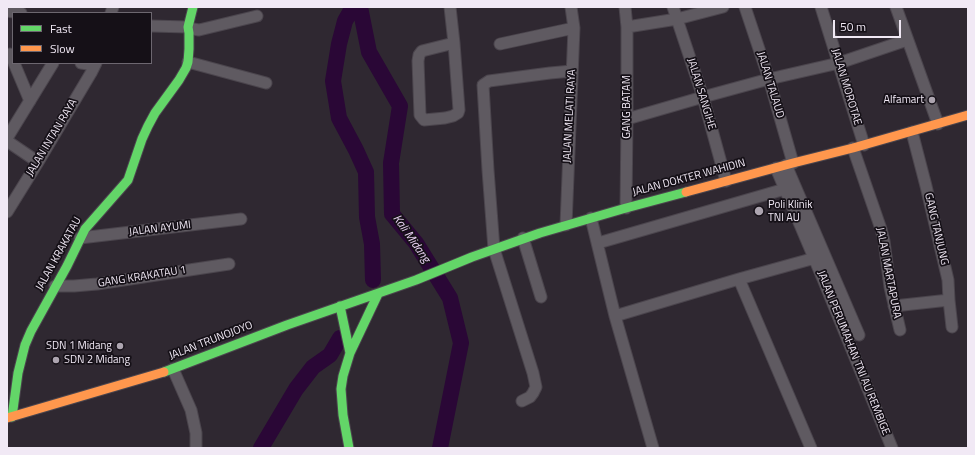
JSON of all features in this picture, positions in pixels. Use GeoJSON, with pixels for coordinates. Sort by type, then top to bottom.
{"type":"FeatureCollection","features":[{"type":"Feature","properties":{"kind":"main road","name":"JALAN KRAKATAU"},"geometry":{"type":"LineString","coordinates":[[9,417],[18,373],[30,331],[74,253],[80,238],[92,220],[128,180],[148,126],[155,113],[179,80],[188,62],[188,27],[192,7]]}},
{"type":"Feature","properties":{"kind":"main road","name":"JALAN DOKTER WAHIDIN"},"geometry":{"type":"LineString","coordinates":[[421,278],[523,238],[566,225],[968,116]]}},
{"type":"Feature","properties":{"kind":"main road","name":"JALAN TRUNOJOYO"},"geometry":{"type":"LineString","coordinates":[[9,417],[173,369],[264,333],[421,278]]}},
{"type":"Feature","properties":{"kind":"main road"},"geometry":{"type":"LineString","coordinates":[[349,448],[343,416],[341,389],[343,376],[350,353],[378,294]]}},
{"type":"Feature","properties":{"kind":"main road"},"geometry":{"type":"LineString","coordinates":[[340,306],[350,353]]}},
{"type":"Feature","properties":{"kind":"street"},"geometry":{"type":"LineString","coordinates":[[450,7],[454,43],[459,110],[458,113],[453,116],[424,120],[420,115],[419,55],[422,51],[430,48],[454,43]]}},
{"type":"Feature","properties":{"kind":"street","name":"JALAN MELATI RAYA"},"geometry":{"type":"LineString","coordinates":[[566,225],[574,28],[571,7]]}},
{"type":"Feature","properties":{"kind":"street","name":"GANG BATAM"},"geometry":{"type":"LineString","coordinates":[[625,7],[627,28],[626,208]]}},
{"type":"Feature","properties":{"kind":"street","name":"JALAN SANGIHE"},"geometry":{"type":"LineString","coordinates":[[673,7],[703,97],[726,181]]}},
{"type":"Feature","properties":{"kind":"street"},"geometry":{"type":"LineString","coordinates":[[627,28],[677,19],[723,7]]}},
{"type":"Feature","properties":{"kind":"street","name":"JALAN TALAUD"},"geometry":{"type":"LineString","coordinates":[[745,7],[769,79],[785,165]]}},
{"type":"Feature","properties":{"kind":"street","name":"JALAN MOROTAE"},"geometry":{"type":"LineString","coordinates":[[821,7],[839,63],[858,147]]}},
{"type":"Feature","properties":{"kind":"street"},"geometry":{"type":"LineString","coordinates":[[896,7],[938,124]]}},
{"type":"Feature","properties":{"kind":"street"},"geometry":{"type":"LineString","coordinates":[[152,26],[188,27],[200,30],[257,16]]}},
{"type":"Feature","properties":{"kind":"street"},"geometry":{"type":"LineString","coordinates":[[500,44],[574,28]]}},
{"type":"Feature","properties":{"kind":"street"},"geometry":{"type":"LineString","coordinates":[[627,119],[769,79],[839,63],[907,40]]}},
{"type":"Feature","properties":{"kind":"street"},"geometry":{"type":"LineString","coordinates":[[188,62],[266,82]]}},
{"type":"Feature","properties":{"kind":"street"},"geometry":{"type":"LineString","coordinates":[[14,64],[30,101]]}},
{"type":"Feature","properties":{"kind":"street"},"geometry":{"type":"LineString","coordinates":[[38,162],[7,140],[52,64]]}},
{"type":"Feature","properties":{"kind":"street","name":"JALAN INTAN RAYA"},"geometry":{"type":"LineString","coordinates":[[7,212],[96,64]]}},
{"type":"Feature","properties":{"kind":"street"},"geometry":{"type":"LineString","coordinates":[[522,401],[530,397],[536,387],[533,373],[494,249],[483,85],[489,81],[572,71]]}},
{"type":"Feature","properties":{"kind":"street","name":"GANG TANJUNG"},"geometry":{"type":"LineString","coordinates":[[912,132],[948,280],[952,327]]}},
{"type":"Feature","properties":{"kind":"street","name":"JALAN MARTAPURA"},"geometry":{"type":"LineString","coordinates":[[858,147],[884,241],[890,287],[900,330]]}},
{"type":"Feature","properties":{"kind":"street"},"geometry":{"type":"LineString","coordinates":[[785,165],[859,335]]}},
{"type":"Feature","properties":{"kind":"street","name":"JALAN PERUMAHAN TNI AU REMBIGE"},"geometry":{"type":"LineString","coordinates":[[785,165],[785,189],[815,258],[892,448]]}},
{"type":"Feature","properties":{"kind":"street"},"geometry":{"type":"LineString","coordinates":[[598,243],[785,189]]}},
{"type":"Feature","properties":{"kind":"street"},"geometry":{"type":"LineString","coordinates":[[591,218],[615,316],[653,448]]}},
{"type":"Feature","properties":{"kind":"street","name":"JALAN AYUMI"},"geometry":{"type":"LineString","coordinates":[[80,238],[241,219]]}},
{"type":"Feature","properties":{"kind":"street"},"geometry":{"type":"LineString","coordinates":[[523,238],[541,298]]}},
{"type":"Feature","properties":{"kind":"street","name":"JALAN PERUMAHAN TNI AU REMBIGE"},"geometry":{"type":"LineString","coordinates":[[615,316],[815,258]]}},
{"type":"Feature","properties":{"kind":"street","name":"GANG KRAKATAU 1"},"geometry":{"type":"LineString","coordinates":[[55,286],[97,284],[229,264]]}},
{"type":"Feature","properties":{"kind":"street"},"geometry":{"type":"LineString","coordinates":[[739,279],[810,448]]}},
{"type":"Feature","properties":{"kind":"street"},"geometry":{"type":"LineString","coordinates":[[894,306],[949,300]]}},
{"type":"Feature","properties":{"kind":"street"},"geometry":{"type":"LineString","coordinates":[[173,369],[191,410],[196,433],[196,448]]}},
{"type":"Feature","properties":{"kind":"waterway"},"geometry":{"type":"LineString","coordinates":[[353,7],[345,21],[339,44],[333,81],[339,118],[366,172],[367,217],[372,244],[373,280]]}},
{"type":"Feature","properties":{"kind":"waterway","name":"Kali Midang"},"geometry":{"type":"LineString","coordinates":[[360,7],[369,52],[400,106],[391,163],[392,214],[416,243],[450,298],[461,343],[440,448]]}},
{"type":"Feature","properties":{"kind":"waterway"},"geometry":{"type":"LineString","coordinates":[[261,448],[296,389],[313,367],[330,355],[340,338]]}},
{"type":"Feature","properties":{"kind":"traffic: fast"},"geometry":{"type":"LineString","coordinates":[[12,417],[18,373],[25,345],[31,331],[67,266],[85,229],[128,180],[148,126],[155,113],[186,68],[189,49],[188,27],[193,7]]}},
{"type":"Feature","properties":{"kind":"traffic: fast"},"geometry":{"type":"LineString","coordinates":[[164,372],[287,325],[416,280],[472,257],[540,233],[686,192]]}},
{"type":"Feature","properties":{"kind":"traffic: fast"},"geometry":{"type":"LineString","coordinates":[[349,448],[343,415],[341,389],[343,376],[350,353],[378,294]]}},
{"type":"Feature","properties":{"kind":"traffic: fast"},"geometry":{"type":"LineString","coordinates":[[340,306],[350,353]]}},
{"type":"Feature","properties":{"kind":"traffic: slow"},"geometry":{"type":"LineString","coordinates":[[686,192],[853,148],[968,115]]}},
{"type":"Feature","properties":{"kind":"traffic: slow"},"geometry":{"type":"LineString","coordinates":[[7,418],[164,372]]}},
{"type":"Feature","properties":{"kind":"place","name":"Alfamart"},"geometry":{"type":"Point","coordinates":[932,100]}},
{"type":"Feature","properties":{"kind":"place","name":"Poli Klinik TNI AU"},"geometry":{"type":"Point","coordinates":[759,211]}},
{"type":"Feature","properties":{"kind":"place","name":"SDN 1 Midang"},"geometry":{"type":"Point","coordinates":[120,346]}},
{"type":"Feature","properties":{"kind":"place","name":"SDN 2 Midang"},"geometry":{"type":"Point","coordinates":[56,360]}}]}
